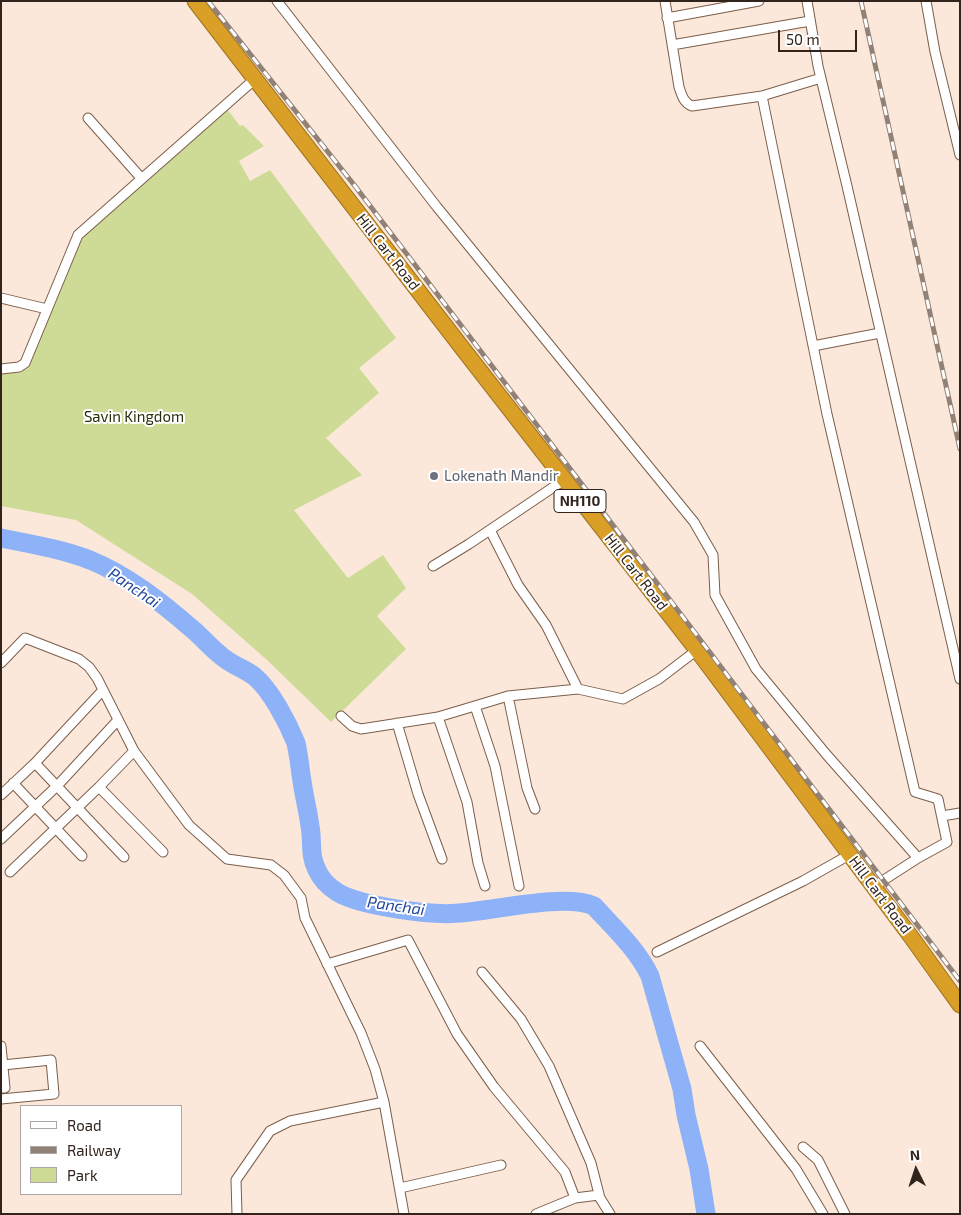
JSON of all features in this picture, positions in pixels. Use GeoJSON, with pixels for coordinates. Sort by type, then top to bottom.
{"type":"FeatureCollection","features":[{"type":"Feature","properties":{"kind":"highway","name":"Hill Cart Road"},"geometry":{"type":"LineString","coordinates":[[195,1],[697,650],[960,1005]]}},
{"type":"Feature","properties":{"kind":"street"},"geometry":{"type":"LineString","coordinates":[[277,1],[437,207],[694,522],[713,555],[715,595],[756,669],[826,754],[918,858]]}},
{"type":"Feature","properties":{"kind":"street"},"geometry":{"type":"LineString","coordinates":[[665,1],[679,88],[687,104],[692,106],[762,96],[821,78]]}},
{"type":"Feature","properties":{"kind":"street"},"geometry":{"type":"LineString","coordinates":[[667,18],[759,1]]}},
{"type":"Feature","properties":{"kind":"street"},"geometry":{"type":"LineString","coordinates":[[807,1],[821,78],[848,186],[960,679]]}},
{"type":"Feature","properties":{"kind":"street"},"geometry":{"type":"LineString","coordinates":[[926,1],[935,52],[960,155]]}},
{"type":"Feature","properties":{"kind":"street"},"geometry":{"type":"LineString","coordinates":[[672,45],[810,21]]}},
{"type":"Feature","properties":{"kind":"street"},"geometry":{"type":"LineString","coordinates":[[1,369],[19,367],[25,363],[78,235],[255,79]]}},
{"type":"Feature","properties":{"kind":"street"},"geometry":{"type":"LineString","coordinates":[[762,96],[827,414],[915,792],[938,799],[947,842],[918,858],[873,888]]}},
{"type":"Feature","properties":{"kind":"street"},"geometry":{"type":"LineString","coordinates":[[88,118],[142,178]]}},
{"type":"Feature","properties":{"kind":"street"},"geometry":{"type":"LineString","coordinates":[[1,298],[47,309]]}},
{"type":"Feature","properties":{"kind":"street"},"geometry":{"type":"LineString","coordinates":[[813,346],[880,333]]}},
{"type":"Feature","properties":{"kind":"street"},"geometry":{"type":"LineString","coordinates":[[433,566],[564,480]]}},
{"type":"Feature","properties":{"kind":"street"},"geometry":{"type":"LineString","coordinates":[[490,530],[518,585],[546,625],[578,689]]}},
{"type":"Feature","properties":{"kind":"street"},"geometry":{"type":"LineString","coordinates":[[1,663],[25,638],[80,659],[97,678],[134,751],[189,825],[228,859],[272,865],[284,875],[300,898],[305,918],[361,1032],[384,1102],[404,1214]]}},
{"type":"Feature","properties":{"kind":"street"},"geometry":{"type":"LineString","coordinates":[[341,716],[352,726],[361,729],[438,717],[508,696],[578,689],[623,699],[659,679],[697,650]]}},
{"type":"Feature","properties":{"kind":"street"},"geometry":{"type":"LineString","coordinates":[[1,795],[103,690]]}},
{"type":"Feature","properties":{"kind":"street"},"geometry":{"type":"LineString","coordinates":[[508,696],[527,788],[535,809]]}},
{"type":"Feature","properties":{"kind":"street"},"geometry":{"type":"LineString","coordinates":[[475,706],[495,766],[519,886]]}},
{"type":"Feature","properties":{"kind":"street"},"geometry":{"type":"LineString","coordinates":[[438,717],[467,802],[478,863],[485,886]]}},
{"type":"Feature","properties":{"kind":"street"},"geometry":{"type":"LineString","coordinates":[[1,839],[56,786],[118,720]]}},
{"type":"Feature","properties":{"kind":"street"},"geometry":{"type":"LineString","coordinates":[[397,723],[418,794],[442,859]]}},
{"type":"Feature","properties":{"kind":"street"},"geometry":{"type":"LineString","coordinates":[[10,872],[134,751]]}},
{"type":"Feature","properties":{"kind":"street"},"geometry":{"type":"LineString","coordinates":[[35,762],[124,857]]}},
{"type":"Feature","properties":{"kind":"street"},"geometry":{"type":"LineString","coordinates":[[13,783],[82,856]]}},
{"type":"Feature","properties":{"kind":"street"},"geometry":{"type":"LineString","coordinates":[[99,787],[163,852]]}},
{"type":"Feature","properties":{"kind":"street"},"geometry":{"type":"LineString","coordinates":[[942,816],[960,812]]}},
{"type":"Feature","properties":{"kind":"street"},"geometry":{"type":"LineString","coordinates":[[657,952],[803,881],[849,855]]}},
{"type":"Feature","properties":{"kind":"street"},"geometry":{"type":"LineString","coordinates":[[327,964],[408,940],[457,1034],[494,1087],[565,1172],[575,1198]]}},
{"type":"Feature","properties":{"kind":"street"},"geometry":{"type":"LineString","coordinates":[[482,972],[521,1019],[549,1066],[591,1163],[599,1195],[610,1214]]}},
{"type":"Feature","properties":{"kind":"street"},"geometry":{"type":"LineString","coordinates":[[1,1046],[5,1088],[1,1088]]}},
{"type":"Feature","properties":{"kind":"street"},"geometry":{"type":"LineString","coordinates":[[700,1046],[796,1169],[823,1214]]}},
{"type":"Feature","properties":{"kind":"street"},"geometry":{"type":"LineString","coordinates":[[1,1099],[54,1094],[51,1060],[3,1065]]}},
{"type":"Feature","properties":{"kind":"street"},"geometry":{"type":"LineString","coordinates":[[237,1214],[236,1180],[270,1131],[290,1121],[384,1102]]}},
{"type":"Feature","properties":{"kind":"street"},"geometry":{"type":"LineString","coordinates":[[803,1146],[818,1160],[845,1214]]}},
{"type":"Feature","properties":{"kind":"street"},"geometry":{"type":"LineString","coordinates":[[400,1188],[501,1165]]}},
{"type":"Feature","properties":{"kind":"street"},"geometry":{"type":"LineString","coordinates":[[536,1214],[575,1198],[599,1195]]}},
{"type":"Feature","properties":{"kind":"green space","name":"Savin Kingdom"},"geometry":{"type":"Polygon","coordinates":[[[227,109],[240,126],[243,125],[264,146],[239,161],[250,181],[270,170],[396,338],[359,368],[379,393],[326,438],[362,475],[294,510],[348,578],[383,555],[406,588],[377,616],[406,649],[331,722],[267,660],[192,594],[76,520],[1,506],[1,372],[27,369],[79,238],[227,109]]]}},
{"type":"Feature","properties":{"kind":"waterway","name":"Panchai"},"geometry":{"type":"LineString","coordinates":[[1,538],[68,553],[90,560],[117,573],[168,609],[223,657],[250,673],[260,682],[278,707],[296,743],[311,832],[313,859],[321,877],[337,892],[347,897],[378,906],[447,914],[565,901],[581,902],[594,906],[632,948],[650,976],[682,1089],[699,1169],[706,1214]]}},
{"type":"Feature","properties":{"kind":"railway"},"geometry":{"type":"LineString","coordinates":[[208,1],[355,186],[960,981]]}},
{"type":"Feature","properties":{"kind":"railway"},"geometry":{"type":"LineString","coordinates":[[861,1],[960,449]]}},
{"type":"Feature","properties":{"kind":"place","name":"Lokenath Mandir"},"geometry":{"type":"Point","coordinates":[434,476]}}]}
